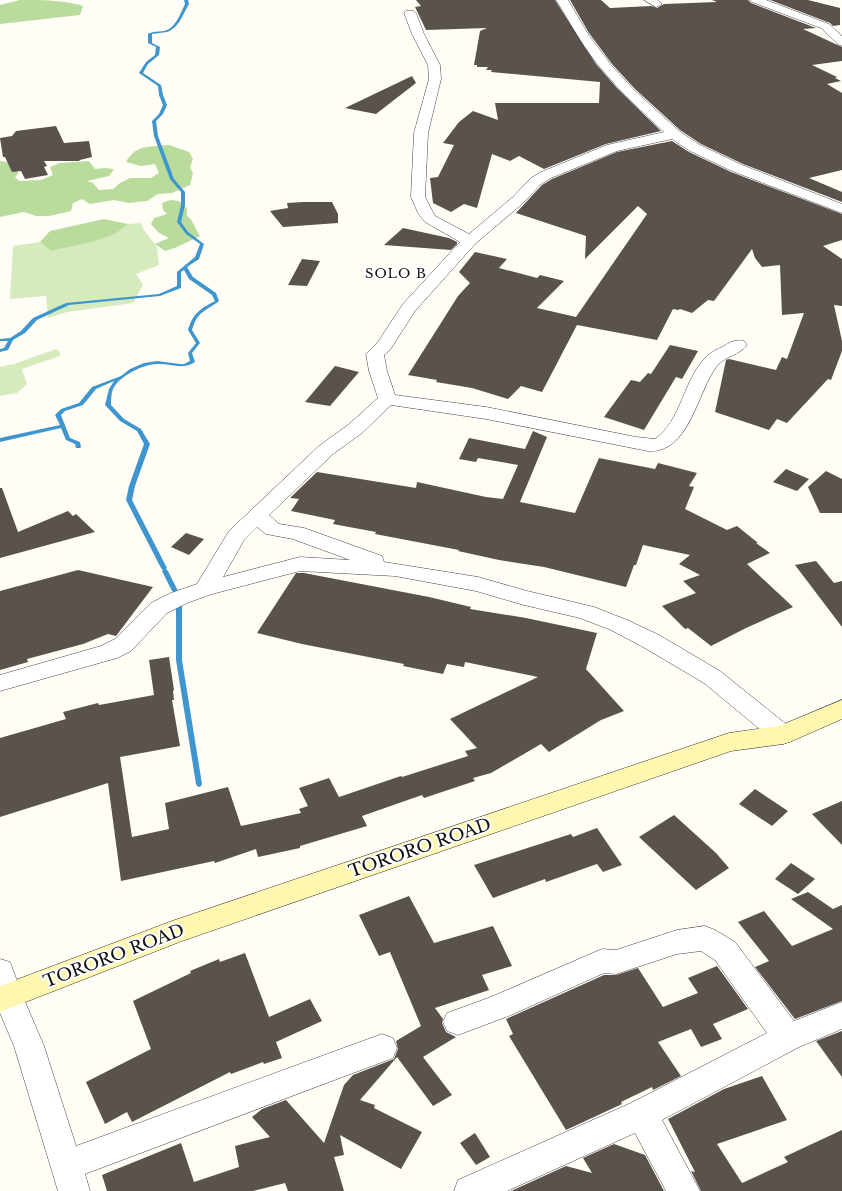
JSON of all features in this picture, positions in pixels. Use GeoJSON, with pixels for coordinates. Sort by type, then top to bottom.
{"type":"FeatureCollection","features":[{"type":"Feature","properties":{"kind":"main road","name":"TORORO ROAD"},"geometry":{"type":"LineString","coordinates":[[3,989],[172,933],[602,784],[729,742],[782,735],[842,709]]}},
{"type":"Feature","properties":{"kind":"street"},"geometry":{"type":"LineString","coordinates":[[562,0],[583,35],[607,68],[630,93],[674,134],[695,148],[737,168],[842,209]]}},
{"type":"Feature","properties":{"kind":"street"},"geometry":{"type":"LineString","coordinates":[[756,0],[826,26],[842,42]]}},
{"type":"Feature","properties":{"kind":"street"},"geometry":{"type":"LineString","coordinates":[[410,13],[418,34],[434,65],[435,79],[421,132],[418,197],[425,213],[430,219],[470,241]]}},
{"type":"Feature","properties":{"kind":"street"},"geometry":{"type":"LineString","coordinates":[[387,399],[376,366],[376,354],[384,346],[410,308],[470,241],[518,200],[536,181],[612,148],[674,134]]}},
{"type":"Feature","properties":{"kind":"street"},"geometry":{"type":"LineString","coordinates":[[387,399],[494,414],[636,443],[656,445],[666,441],[676,427],[699,380],[710,362],[738,345]]}},
{"type":"Feature","properties":{"kind":"street"},"geometry":{"type":"LineString","coordinates":[[205,589],[236,536],[326,450],[355,429],[387,399]]}},
{"type":"Feature","properties":{"kind":"street"},"geometry":{"type":"LineString","coordinates":[[257,516],[273,529],[297,533],[395,569]]}},
{"type":"Feature","properties":{"kind":"street"},"geometry":{"type":"LineString","coordinates":[[0,683],[109,652],[123,644],[159,608],[179,598],[205,589],[300,564],[395,569],[478,584],[524,598],[586,612],[619,625],[651,641],[712,677],[782,735]]}},
{"type":"Feature","properties":{"kind":"street"},"geometry":{"type":"LineString","coordinates":[[458,1022],[501,1006],[602,961],[616,962],[677,942],[705,938],[725,951],[788,1036]]}},
{"type":"Feature","properties":{"kind":"street"},"geometry":{"type":"LineString","coordinates":[[3,989],[29,1046],[70,1178],[382,1048]]}},
{"type":"Feature","properties":{"kind":"street"},"geometry":{"type":"LineString","coordinates":[[470,1191],[642,1114],[788,1036],[842,1015]]}},
{"type":"Feature","properties":{"kind":"street"},"geometry":{"type":"LineString","coordinates":[[642,1114],[684,1191]]}},
{"type":"Feature","properties":{"kind":"green space"},"geometry":{"type":"Polygon","coordinates":[[[20,0],[60,1],[83,6],[80,15],[0,24],[0,5],[20,0]]]}},
{"type":"Feature","properties":{"kind":"green space"},"geometry":{"type":"Polygon","coordinates":[[[169,145],[189,152],[193,159],[190,167],[193,173],[190,185],[172,193],[158,194],[147,201],[129,203],[114,200],[90,204],[82,199],[73,203],[71,211],[49,216],[36,216],[24,212],[0,217],[0,161],[10,163],[18,169],[18,174],[15,177],[19,181],[41,180],[53,175],[50,167],[60,163],[89,161],[95,169],[114,169],[109,176],[87,181],[93,183],[99,190],[113,189],[120,183],[130,178],[151,178],[159,173],[155,164],[141,166],[126,162],[134,152],[144,148],[169,145]]]}},
{"type":"Feature","properties":{"kind":"green space"},"geometry":{"type":"Polygon","coordinates":[[[170,200],[179,201],[187,208],[187,216],[193,223],[200,236],[165,251],[155,244],[169,238],[159,233],[151,224],[154,218],[167,214],[163,210],[162,203],[170,200]]]}},
{"type":"Feature","properties":{"kind":"green space"},"geometry":{"type":"Polygon","coordinates":[[[104,219],[128,224],[113,235],[92,242],[51,251],[40,242],[50,231],[104,219]]]}},
{"type":"Feature","properties":{"kind":"green space"},"geometry":{"type":"Polygon","coordinates":[[[141,223],[144,230],[157,247],[159,265],[136,274],[143,285],[133,303],[67,312],[48,318],[46,296],[10,299],[13,246],[40,242],[51,251],[122,230],[128,224],[141,223]]]}},
{"type":"Feature","properties":{"kind":"green space"},"geometry":{"type":"Polygon","coordinates":[[[56,349],[60,352],[60,356],[22,369],[27,384],[17,393],[0,396],[0,367],[14,364],[56,349]]]}},
{"type":"Feature","properties":{"kind":"building"},"geometry":{"type":"Polygon","coordinates":[[[416,0],[555,0],[596,64],[617,88],[661,131],[606,144],[544,169],[519,156],[510,161],[492,154],[477,208],[464,204],[451,212],[433,203],[430,178],[438,177],[454,145],[443,143],[459,122],[473,111],[498,120],[495,103],[599,103],[600,82],[491,72],[492,70],[486,70],[488,67],[477,67],[477,65],[474,65],[480,31],[487,28],[426,30],[415,7],[421,6],[416,0]]]}},
{"type":"Feature","properties":{"kind":"building"},"geometry":{"type":"Polygon","coordinates":[[[570,0],[601,0],[610,8],[651,6],[657,8],[664,4],[717,2],[712,0],[748,0],[751,3],[816,28],[803,29],[842,47],[842,61],[812,65],[837,77],[835,78],[841,81],[827,84],[842,93],[842,170],[809,178],[842,192],[842,202],[743,164],[701,144],[680,130],[635,89],[612,64],[589,33],[570,0]]]}},
{"type":"Feature","properties":{"kind":"building"},"geometry":{"type":"Polygon","coordinates":[[[770,0],[808,0],[840,8],[840,25],[833,26],[830,23],[770,0]]]}},
{"type":"Feature","properties":{"kind":"building"},"geometry":{"type":"Polygon","coordinates":[[[412,76],[416,83],[376,114],[345,108],[412,76]]]}},
{"type":"Feature","properties":{"kind":"building"},"geometry":{"type":"Polygon","coordinates":[[[56,126],[64,143],[89,141],[92,157],[79,161],[44,161],[47,166],[44,167],[48,175],[25,179],[21,171],[12,172],[5,157],[3,157],[0,138],[12,136],[16,131],[56,126]]]}},
{"type":"Feature","properties":{"kind":"building"},"geometry":{"type":"Polygon","coordinates":[[[672,141],[689,152],[731,172],[842,214],[842,240],[823,246],[842,259],[842,306],[834,305],[842,341],[842,351],[831,380],[828,379],[787,423],[777,419],[769,430],[715,412],[726,360],[729,359],[776,370],[782,357],[787,359],[804,313],[782,315],[780,265],[762,267],[755,258],[752,249],[714,301],[708,300],[692,313],[680,309],[673,309],[657,340],[577,325],[542,392],[521,386],[508,399],[472,388],[436,382],[437,380],[408,375],[458,296],[470,283],[459,272],[475,252],[507,259],[499,268],[537,278],[540,275],[564,281],[537,308],[576,317],[647,214],[638,206],[585,259],[586,236],[516,213],[542,185],[552,179],[617,152],[672,141]]]}},
{"type":"Feature","properties":{"kind":"building"},"geometry":{"type":"Polygon","coordinates":[[[332,202],[338,214],[338,223],[283,227],[270,211],[288,208],[287,203],[332,202]]]}},
{"type":"Feature","properties":{"kind":"building"},"geometry":{"type":"Polygon","coordinates":[[[403,228],[449,238],[457,242],[457,244],[451,250],[384,245],[403,228]]]}},
{"type":"Feature","properties":{"kind":"building"},"geometry":{"type":"Polygon","coordinates":[[[302,259],[320,261],[307,286],[288,285],[302,259]]]}},
{"type":"Feature","properties":{"kind":"building"},"geometry":{"type":"Polygon","coordinates":[[[670,345],[698,351],[682,379],[676,377],[644,430],[604,417],[631,380],[640,382],[648,373],[651,374],[670,345]]]}},
{"type":"Feature","properties":{"kind":"building"},"geometry":{"type":"Polygon","coordinates":[[[335,366],[359,372],[330,406],[305,402],[335,366]]]}},
{"type":"Feature","properties":{"kind":"building"},"geometry":{"type":"Polygon","coordinates":[[[533,431],[547,437],[520,502],[575,513],[599,458],[655,469],[658,463],[697,473],[689,486],[694,487],[685,509],[727,530],[737,526],[770,553],[747,564],[793,607],[746,628],[711,646],[688,628],[685,629],[662,606],[696,593],[683,581],[700,575],[679,564],[690,555],[643,545],[626,587],[544,567],[499,560],[458,551],[459,550],[375,534],[376,532],[333,524],[335,520],[291,511],[299,499],[290,498],[317,472],[416,488],[417,482],[486,497],[503,499],[518,465],[478,458],[476,462],[459,459],[469,438],[525,449],[533,431]]]}},
{"type":"Feature","properties":{"kind":"building"},"geometry":{"type":"Polygon","coordinates":[[[786,469],[809,479],[797,491],[773,482],[786,469]]]}},
{"type":"Feature","properties":{"kind":"building"},"geometry":{"type":"Polygon","coordinates":[[[826,471],[842,479],[842,513],[820,513],[808,487],[826,471]]]}},
{"type":"Feature","properties":{"kind":"building"},"geometry":{"type":"Polygon","coordinates":[[[0,488],[2,488],[18,532],[68,511],[73,516],[76,514],[95,532],[0,558],[0,488]]]}},
{"type":"Feature","properties":{"kind":"building"},"geometry":{"type":"Polygon","coordinates":[[[186,533],[204,539],[189,555],[171,547],[186,533]]]}},
{"type":"Feature","properties":{"kind":"building"},"geometry":{"type":"Polygon","coordinates":[[[816,561],[834,583],[842,581],[842,627],[795,565],[816,561]]]}},
{"type":"Feature","properties":{"kind":"building"},"geometry":{"type":"Polygon","coordinates":[[[78,570],[153,587],[116,636],[108,634],[83,644],[27,659],[28,662],[0,670],[0,591],[78,570]]]}},
{"type":"Feature","properties":{"kind":"building"},"geometry":{"type":"Polygon","coordinates":[[[296,573],[304,573],[429,597],[471,607],[470,609],[526,618],[597,633],[586,669],[624,711],[601,720],[549,752],[541,744],[491,773],[473,778],[475,781],[424,798],[422,795],[362,816],[367,826],[300,846],[300,848],[258,857],[256,849],[215,863],[214,861],[121,881],[108,783],[0,817],[0,738],[66,719],[63,712],[98,703],[99,705],[154,695],[149,660],[169,657],[174,690],[174,700],[172,700],[180,746],[120,757],[132,837],[169,829],[165,803],[228,787],[241,826],[301,813],[299,809],[308,806],[299,788],[329,778],[339,797],[401,776],[402,777],[468,756],[465,751],[477,748],[450,719],[538,677],[465,662],[464,667],[447,664],[443,674],[403,666],[404,664],[302,644],[257,633],[296,573]]]}},
{"type":"Feature","properties":{"kind":"building"},"geometry":{"type":"Polygon","coordinates":[[[755,789],[788,811],[772,826],[739,804],[755,789]]]}},
{"type":"Feature","properties":{"kind":"building"},"geometry":{"type":"Polygon","coordinates":[[[842,801],[842,845],[812,814],[842,801]]]}},
{"type":"Feature","properties":{"kind":"building"},"geometry":{"type":"Polygon","coordinates":[[[674,815],[716,853],[729,868],[696,890],[639,837],[674,815]]]}},
{"type":"Feature","properties":{"kind":"building"},"geometry":{"type":"Polygon","coordinates":[[[597,828],[622,865],[603,872],[597,864],[546,882],[545,879],[493,898],[474,865],[571,834],[573,837],[597,828]]]}},
{"type":"Feature","properties":{"kind":"building"},"geometry":{"type":"Polygon","coordinates":[[[791,863],[815,879],[798,894],[775,879],[791,863]]]}},
{"type":"Feature","properties":{"kind":"building"},"geometry":{"type":"Polygon","coordinates":[[[808,892],[833,909],[842,905],[842,1001],[795,1019],[755,967],[769,961],[738,922],[764,911],[792,946],[833,929],[791,899],[808,892]]]}},
{"type":"Feature","properties":{"kind":"building"},"geometry":{"type":"Polygon","coordinates":[[[409,896],[434,943],[493,926],[512,966],[482,975],[489,990],[435,1008],[443,1019],[442,1023],[446,1032],[456,1037],[423,1057],[452,1095],[433,1106],[397,1057],[360,1100],[375,1105],[374,1108],[422,1132],[401,1169],[340,1135],[344,1155],[334,1157],[344,1191],[288,1191],[285,1183],[253,1191],[107,1191],[102,1175],[181,1143],[194,1182],[239,1167],[235,1146],[270,1137],[252,1117],[262,1109],[286,1100],[324,1143],[344,1085],[353,1075],[394,1059],[398,1049],[396,1041],[421,1026],[390,952],[379,956],[359,915],[409,896]]]}},
{"type":"Feature","properties":{"kind":"building"},"geometry":{"type":"Polygon","coordinates":[[[245,953],[269,1017],[310,999],[322,1021],[276,1042],[282,1058],[264,1064],[263,1062],[231,1074],[230,1072],[132,1122],[127,1112],[105,1124],[86,1082],[151,1049],[133,1001],[191,973],[190,971],[219,959],[220,962],[245,953]]]}},
{"type":"Feature","properties":{"kind":"building"},"geometry":{"type":"Polygon","coordinates":[[[717,966],[748,1009],[713,1024],[722,1039],[701,1047],[691,1029],[658,1042],[681,1076],[653,1090],[652,1087],[621,1102],[622,1104],[566,1130],[509,1036],[513,1034],[506,1019],[604,975],[616,975],[638,968],[663,1007],[698,993],[688,978],[717,966]]]}},
{"type":"Feature","properties":{"kind":"building"},"geometry":{"type":"Polygon","coordinates":[[[842,1031],[842,1077],[816,1041],[842,1031]]]}},
{"type":"Feature","properties":{"kind":"building"},"geometry":{"type":"Polygon","coordinates":[[[762,1076],[787,1120],[717,1144],[742,1183],[788,1162],[784,1157],[842,1130],[842,1191],[701,1191],[691,1171],[695,1172],[668,1119],[724,1089],[762,1076]]]}},
{"type":"Feature","properties":{"kind":"building"},"geometry":{"type":"Polygon","coordinates":[[[475,1133],[490,1157],[476,1165],[460,1143],[475,1133]]]}},
{"type":"Feature","properties":{"kind":"building"},"geometry":{"type":"Polygon","coordinates":[[[614,1144],[645,1155],[664,1191],[511,1191],[566,1166],[592,1173],[583,1158],[614,1144]]]}},
{"type":"Feature","properties":{"kind":"waterway"},"geometry":{"type":"LineString","coordinates":[[185,267],[197,258],[202,244],[187,233],[179,222],[183,205],[183,192],[172,179],[156,136],[154,121],[161,114],[165,105],[161,95],[160,86],[141,73],[147,63],[157,55],[158,47],[150,43],[150,34],[170,30],[179,20],[187,4],[186,0]]}},
{"type":"Feature","properties":{"kind":"waterway"},"geometry":{"type":"LineString","coordinates":[[11,339],[23,332],[35,319],[68,304],[160,295],[179,287],[179,272],[185,267]]}},
{"type":"Feature","properties":{"kind":"waterway"},"geometry":{"type":"LineString","coordinates":[[164,568],[129,500],[132,486],[147,444],[139,430],[122,420],[108,405],[112,387],[125,374],[132,370],[152,362],[180,365],[193,362],[190,353],[198,343],[190,330],[192,324],[199,312],[217,301],[214,294],[191,278],[185,267]]}},
{"type":"Feature","properties":{"kind":"waterway"},"geometry":{"type":"LineString","coordinates":[[0,340],[11,339]]}},
{"type":"Feature","properties":{"kind":"waterway"},"geometry":{"type":"LineString","coordinates":[[0,351],[6,349],[11,339]]}},
{"type":"Feature","properties":{"kind":"waterway"},"geometry":{"type":"LineString","coordinates":[[63,426],[58,415],[63,410],[81,404],[94,388],[120,377]]}},
{"type":"Feature","properties":{"kind":"waterway"},"geometry":{"type":"LineString","coordinates":[[0,440],[63,426]]}},
{"type":"Feature","properties":{"kind":"waterway"},"geometry":{"type":"LineString","coordinates":[[63,426],[68,439],[78,443],[78,447]]}},
{"type":"Feature","properties":{"kind":"waterway"},"geometry":{"type":"LineString","coordinates":[[165,571],[175,591]]}},
{"type":"Feature","properties":{"kind":"waterway"},"geometry":{"type":"LineString","coordinates":[[179,606],[179,660],[199,784]]}},
{"type":"Feature","properties":{"kind":"district","name":"SOLO B"},"geometry":{"type":"Point","coordinates":[396,273]}}]}
